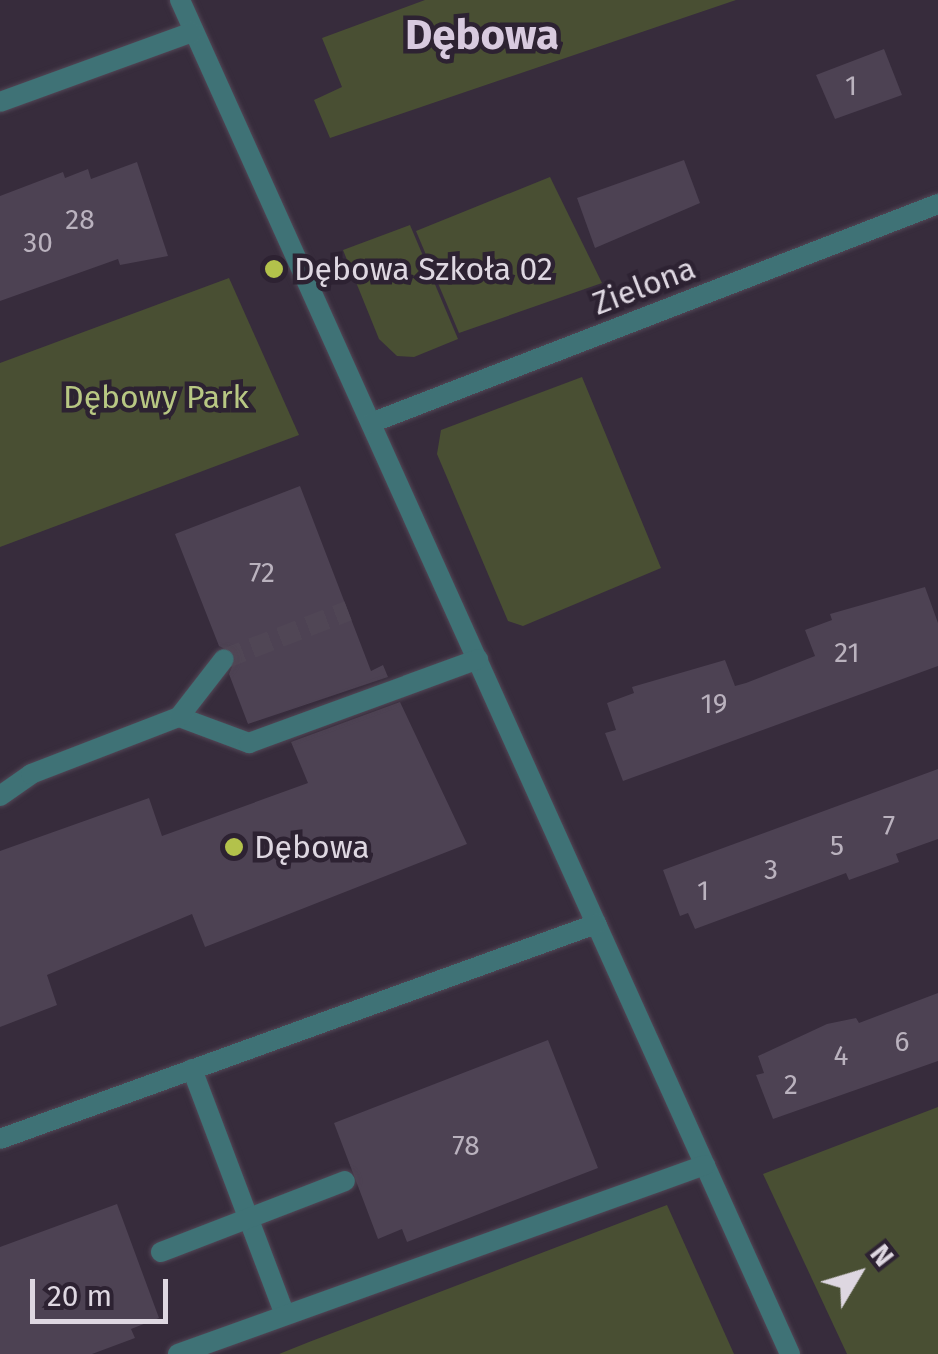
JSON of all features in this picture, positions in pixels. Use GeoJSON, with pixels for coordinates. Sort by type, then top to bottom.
{"type":"FeatureCollection","features":[{"type":"Feature","properties":{"kind":"street"},"geometry":{"type":"LineString","coordinates":[[180,0],[790,1354]]}},
{"type":"Feature","properties":{"kind":"street"},"geometry":{"type":"LineString","coordinates":[[0,102],[192,32]]}},
{"type":"Feature","properties":{"kind":"street","name":"Zielona"},"geometry":{"type":"LineString","coordinates":[[371,423],[938,204]]}},
{"type":"Feature","properties":{"kind":"street"},"geometry":{"type":"LineString","coordinates":[[179,717],[249,742],[478,658]]}},
{"type":"Feature","properties":{"kind":"street"},"geometry":{"type":"LineString","coordinates":[[0,796],[31,774],[179,717],[224,660]]}},
{"type":"Feature","properties":{"kind":"street"},"geometry":{"type":"LineString","coordinates":[[0,1139],[596,924]]}},
{"type":"Feature","properties":{"kind":"street"},"geometry":{"type":"LineString","coordinates":[[192,1069],[285,1316]]}},
{"type":"Feature","properties":{"kind":"street"},"geometry":{"type":"LineString","coordinates":[[178,1354],[705,1166]]}},
{"type":"Feature","properties":{"kind":"street"},"geometry":{"type":"LineString","coordinates":[[160,1252],[345,1180]]}},
{"type":"Feature","properties":{"kind":"green space"},"geometry":{"type":"Polygon","coordinates":[[[425,0],[736,0],[330,138],[314,100],[342,87],[322,38],[425,0]]]}},
{"type":"Feature","properties":{"kind":"green space"},"geometry":{"type":"Polygon","coordinates":[[[550,177],[602,283],[459,333],[416,231],[550,177]]]}},
{"type":"Feature","properties":{"kind":"green space"},"geometry":{"type":"Polygon","coordinates":[[[410,225],[458,339],[414,357],[397,356],[379,339],[343,250],[410,225]]]}},
{"type":"Feature","properties":{"kind":"green space","name":"Dębowy Park"},"geometry":{"type":"Polygon","coordinates":[[[229,278],[299,435],[0,547],[0,363],[229,278]]]}},
{"type":"Feature","properties":{"kind":"green space"},"geometry":{"type":"Polygon","coordinates":[[[582,377],[661,568],[523,626],[508,621],[437,454],[441,430],[582,377]]]}},
{"type":"Feature","properties":{"kind":"green space"},"geometry":{"type":"Polygon","coordinates":[[[938,1107],[938,1354],[847,1354],[763,1174],[938,1107]]]}},
{"type":"Feature","properties":{"kind":"green space"},"geometry":{"type":"Polygon","coordinates":[[[667,1205],[734,1354],[279,1354],[309,1342],[667,1205]]]}},
{"type":"Feature","properties":{"kind":"building"},"geometry":{"type":"Polygon","coordinates":[[[884,49],[902,95],[835,119],[816,75],[884,49]]]}},
{"type":"Feature","properties":{"kind":"building"},"geometry":{"type":"Polygon","coordinates":[[[684,160],[700,203],[595,248],[577,198],[684,160]]]}},
{"type":"Feature","properties":{"kind":"building"},"geometry":{"type":"Polygon","coordinates":[[[137,162],[168,256],[120,265],[118,259],[0,301],[0,196],[63,172],[65,178],[88,169],[91,179],[137,162]]]}},
{"type":"Feature","properties":{"kind":"building"},"geometry":{"type":"Polygon","coordinates":[[[300,486],[371,671],[383,665],[388,677],[248,724],[229,674],[237,655],[219,646],[175,534],[300,486]]]}},
{"type":"Feature","properties":{"kind":"building"},"geometry":{"type":"Polygon","coordinates":[[[925,587],[938,623],[938,666],[623,781],[605,733],[616,730],[607,703],[634,693],[632,687],[725,660],[735,686],[746,683],[815,656],[805,630],[832,620],[830,614],[925,587]]]}},
{"type":"Feature","properties":{"kind":"building","name":"Dębowa"},"geometry":{"type":"Polygon","coordinates":[[[400,702],[467,844],[205,947],[192,914],[47,975],[57,1005],[0,1027],[0,851],[149,798],[162,836],[308,783],[291,742],[400,702]]]}},
{"type":"Feature","properties":{"kind":"building"},"geometry":{"type":"Polygon","coordinates":[[[938,769],[938,839],[896,854],[899,862],[849,880],[846,873],[695,929],[688,913],[680,916],[663,870],[938,769]]]}},
{"type":"Feature","properties":{"kind":"building"},"geometry":{"type":"Polygon","coordinates":[[[938,993],[938,1061],[773,1119],[756,1075],[764,1073],[758,1056],[827,1024],[856,1018],[859,1023],[938,993]]]}},
{"type":"Feature","properties":{"kind":"building"},"geometry":{"type":"Polygon","coordinates":[[[548,1040],[598,1168],[407,1242],[402,1229],[378,1239],[334,1123],[548,1040]]]}},
{"type":"Feature","properties":{"kind":"building"},"geometry":{"type":"Polygon","coordinates":[[[117,1204],[159,1318],[131,1329],[135,1338],[92,1354],[0,1354],[0,1247],[117,1204]]]}},
{"type":"Feature","properties":{"kind":"tunnel"},"geometry":{"type":"LineString","coordinates":[[224,659],[348,611]]}},
{"type":"Feature","properties":{"kind":"place","name":"Dębowa Szkoła 02"},"geometry":{"type":"Point","coordinates":[274,269]}},
{"type":"Feature","properties":{"kind":"place","name":"Dębowa"},"geometry":{"type":"Point","coordinates":[234,847]}},
{"type":"Feature","properties":{"kind":"district","name":"Dębowa"},"geometry":{"type":"Point","coordinates":[482,35]}}]}
